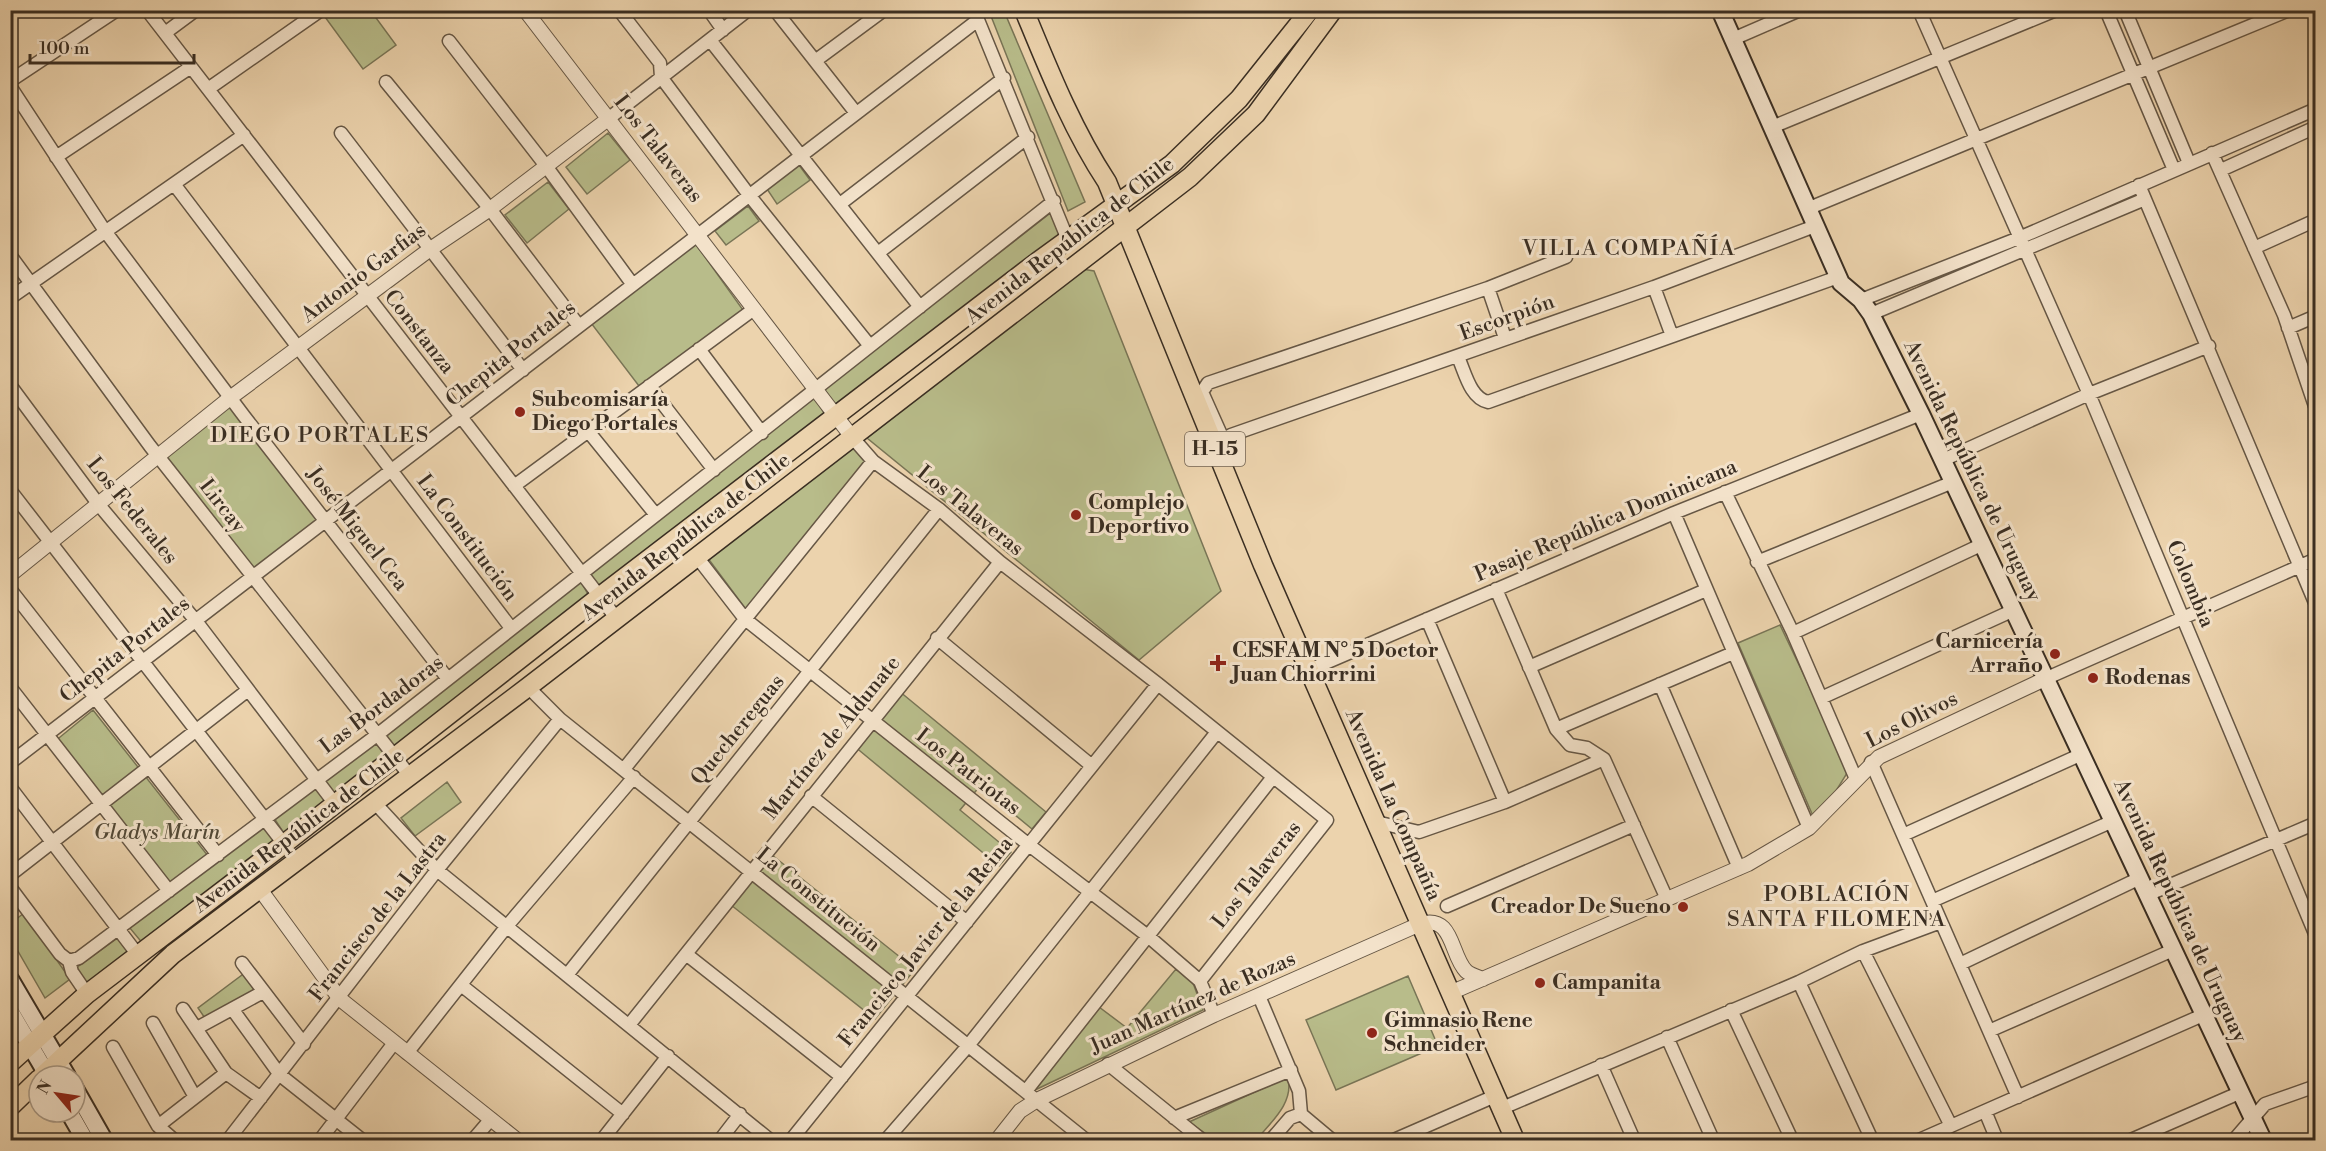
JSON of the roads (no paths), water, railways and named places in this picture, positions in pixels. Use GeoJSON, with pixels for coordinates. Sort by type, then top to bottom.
{"type":"FeatureCollection","features":[{"type":"Feature","properties":{"kind":"main road","name":"Avenida La Compañía"},"geometry":{"type":"LineString","coordinates":[[1024,10],[1048,67],[1126,226],[1218,442],[1309,670],[1515,1140]]}},
{"type":"Feature","properties":{"kind":"main road","name":"Avenida República de Chile"},"geometry":{"type":"LineString","coordinates":[[10,1063],[87,994],[284,844],[598,597],[1068,240],[1172,164],[1214,125],[1267,67],[1310,10]]}},
{"type":"Feature","properties":{"kind":"main road","name":"Avenida República de Chile"},"geometry":{"type":"LineString","coordinates":[[59,1064],[166,960],[617,619],[1190,177],[1233,138],[1278,86],[1333,10]]}},
{"type":"Feature","properties":{"kind":"main road","name":"Avenida República de Uruguay"},"geometry":{"type":"LineString","coordinates":[[1720,10],[1838,277],[1871,314],[1921,414],[2047,678],[2252,1121],[2263,1140]]}},
{"type":"Feature","properties":{"kind":"main road"},"geometry":{"type":"LineString","coordinates":[[10,979],[46,1064]]}},
{"type":"Feature","properties":{"kind":"main road"},"geometry":{"type":"LineString","coordinates":[[10,1011],[36,1038]]}},
{"type":"Feature","properties":{"kind":"main road","name":"Avenida República de Chile"},"geometry":{"type":"LineString","coordinates":[[10,1107],[27,1093]]}},
{"type":"Feature","properties":{"kind":"main road"},"geometry":{"type":"LineString","coordinates":[[87,1110],[104,1140]]}},
{"type":"Feature","properties":{"kind":"main road","name":"Avenida República de Uruguay"},"geometry":{"type":"LineString","coordinates":[[2251,1140],[2252,1121]]}},
{"type":"Feature","properties":{"kind":"main road"},"geometry":{"type":"LineString","coordinates":[[76,1124],[85,1140]]}},
{"type":"Feature","properties":{"kind":"street"},"geometry":{"type":"LineString","coordinates":[[10,81],[117,10]]}},
{"type":"Feature","properties":{"kind":"street","name":"Constanza"},"geometry":{"type":"LineString","coordinates":[[147,10],[617,619]]}},
{"type":"Feature","properties":{"kind":"street"},"geometry":{"type":"LineString","coordinates":[[165,33],[196,10]]}},
{"type":"Feature","properties":{"kind":"street"},"geometry":{"type":"LineString","coordinates":[[208,89],[321,10]]}},
{"type":"Feature","properties":{"kind":"street","name":"Los Talaveras"},"geometry":{"type":"LineString","coordinates":[[525,10],[835,416],[873,461],[939,509],[1000,562],[1158,684],[1327,820],[1200,981]]}},
{"type":"Feature","properties":{"kind":"street"},"geometry":{"type":"LineString","coordinates":[[619,10],[660,63],[661,78],[749,195],[870,346]]}},
{"type":"Feature","properties":{"kind":"street"},"geometry":{"type":"LineString","coordinates":[[709,10],[723,30]]}},
{"type":"Feature","properties":{"kind":"street","name":"Antonio Garfias"},"geometry":{"type":"LineString","coordinates":[[10,575],[230,398],[429,250],[490,209],[748,10]]}},
{"type":"Feature","properties":{"kind":"street"},"geometry":{"type":"LineString","coordinates":[[775,10],[856,113]]}},
{"type":"Feature","properties":{"kind":"street"},"geometry":{"type":"LineString","coordinates":[[814,62],[884,10]]}},
{"type":"Feature","properties":{"kind":"street"},"geometry":{"type":"LineString","coordinates":[[1733,39],[1800,10]]}},
{"type":"Feature","properties":{"kind":"street","name":"Colombia"},"geometry":{"type":"LineString","coordinates":[[1919,10],[1975,142],[2089,394],[2316,936]]}},
{"type":"Feature","properties":{"kind":"street"},"geometry":{"type":"LineString","coordinates":[[1772,127],[1940,60],[2056,10]]}},
{"type":"Feature","properties":{"kind":"street"},"geometry":{"type":"LineString","coordinates":[[2106,10],[2174,170]]}},
{"type":"Feature","properties":{"kind":"street"},"geometry":{"type":"LineString","coordinates":[[2126,10],[2189,163]]}},
{"type":"Feature","properties":{"kind":"street"},"geometry":{"type":"LineString","coordinates":[[1807,209],[1975,142],[2289,10]]}},
{"type":"Feature","properties":{"kind":"street"},"geometry":{"type":"LineString","coordinates":[[976,15],[1004,78],[1068,240]]}},
{"type":"Feature","properties":{"kind":"street","name":"Chepita Portales"},"geometry":{"type":"LineString","coordinates":[[10,763],[856,113],[976,15]]}},
{"type":"Feature","properties":{"kind":"street"},"geometry":{"type":"LineString","coordinates":[[710,40],[920,307]]}},
{"type":"Feature","properties":{"kind":"street"},"geometry":{"type":"LineString","coordinates":[[449,41],[546,166],[633,285]]}},
{"type":"Feature","properties":{"kind":"street"},"geometry":{"type":"LineString","coordinates":[[56,157],[191,67]]}},
{"type":"Feature","properties":{"kind":"street"},"geometry":{"type":"LineString","coordinates":[[840,204],[1004,78]]}},
{"type":"Feature","properties":{"kind":"street"},"geometry":{"type":"LineString","coordinates":[[386,82],[490,209],[579,326]]}},
{"type":"Feature","properties":{"kind":"street","name":"José Miguel Cea"},"geometry":{"type":"LineString","coordinates":[[10,87],[105,231],[230,398],[327,520],[448,680]]}},
{"type":"Feature","properties":{"kind":"street"},"geometry":{"type":"LineString","coordinates":[[1871,314],[2021,244],[2139,185],[2316,109]]}},
{"type":"Feature","properties":{"kind":"street"},"geometry":{"type":"LineString","coordinates":[[2289,120],[2295,125],[2289,139]]}},
{"type":"Feature","properties":{"kind":"street"},"geometry":{"type":"LineString","coordinates":[[2221,170],[2316,128]]}},
{"type":"Feature","properties":{"kind":"street"},"geometry":{"type":"LineString","coordinates":[[341,133],[523,370]]}},
{"type":"Feature","properties":{"kind":"street"},"geometry":{"type":"LineString","coordinates":[[10,298],[244,135]]}},
{"type":"Feature","properties":{"kind":"street"},"geometry":{"type":"LineString","coordinates":[[878,253],[1028,137]]}},
{"type":"Feature","properties":{"kind":"street"},"geometry":{"type":"LineString","coordinates":[[2212,153],[2288,328],[2316,410]]}},
{"type":"Feature","properties":{"kind":"street","name":"La Constitución"},"geometry":{"type":"LineString","coordinates":[[174,184],[511,628]]}},
{"type":"Feature","properties":{"kind":"street"},"geometry":{"type":"LineString","coordinates":[[2139,185],[2316,604]]}},
{"type":"Feature","properties":{"kind":"street"},"geometry":{"type":"LineString","coordinates":[[1860,300],[2145,199]]}},
{"type":"Feature","properties":{"kind":"street","name":"Las Bordadoras"},"geometry":{"type":"LineString","coordinates":[[69,960],[79,958],[377,735],[1054,201]]}},
{"type":"Feature","properties":{"kind":"street"},"geometry":{"type":"LineString","coordinates":[[2254,248],[2316,220]]}},
{"type":"Feature","properties":{"kind":"street","name":"Escorpión"},"geometry":{"type":"LineString","coordinates":[[1218,442],[1458,357],[1505,338],[1654,287],[1815,226]]}},
{"type":"Feature","properties":{"kind":"street","name":"Lircay"},"geometry":{"type":"LineString","coordinates":[[10,255],[158,456],[410,776]]}},
{"type":"Feature","properties":{"kind":"street"},"geometry":{"type":"LineString","coordinates":[[1218,442],[1202,392],[1208,383],[1488,288],[1566,257]]}},
{"type":"Feature","properties":{"kind":"street"},"geometry":{"type":"LineString","coordinates":[[1458,357],[1475,395],[1480,400],[1488,402],[1838,277]]}},
{"type":"Feature","properties":{"kind":"street"},"geometry":{"type":"LineString","coordinates":[[1654,287],[1672,336]]}},
{"type":"Feature","properties":{"kind":"street"},"geometry":{"type":"LineString","coordinates":[[1488,288],[1505,338]]}},
{"type":"Feature","properties":{"kind":"street"},"geometry":{"type":"LineString","coordinates":[[514,486],[754,309]]}},
{"type":"Feature","properties":{"kind":"street"},"geometry":{"type":"LineString","coordinates":[[2288,328],[2316,315]]}},
{"type":"Feature","properties":{"kind":"street"},"geometry":{"type":"LineString","coordinates":[[1943,460],[2089,394],[2208,346]]}},
{"type":"Feature","properties":{"kind":"street"},"geometry":{"type":"LineString","coordinates":[[699,349],[762,433]]}},
{"type":"Feature","properties":{"kind":"street","name":"Los Federales"},"geometry":{"type":"LineString","coordinates":[[10,385],[99,505],[196,621],[334,804]]}},
{"type":"Feature","properties":{"kind":"street"},"geometry":{"type":"LineString","coordinates":[[649,386],[714,470]]}},
{"type":"Feature","properties":{"kind":"street","name":"Pasaje República Dominicana"},"geometry":{"type":"LineString","coordinates":[[1309,670],[1674,513],[1921,414]]}},
{"type":"Feature","properties":{"kind":"street"},"geometry":{"type":"LineString","coordinates":[[588,431],[656,514]]}},
{"type":"Feature","properties":{"kind":"street"},"geometry":{"type":"LineString","coordinates":[[407,1053],[629,773],[745,619],[873,461]]}},
{"type":"Feature","properties":{"kind":"street"},"geometry":{"type":"LineString","coordinates":[[1757,562],[1953,482]]}},
{"type":"Feature","properties":{"kind":"street"},"geometry":{"type":"LineString","coordinates":[[10,490],[284,844]]}},
{"type":"Feature","properties":{"kind":"street"},"geometry":{"type":"LineString","coordinates":[[1725,492],[1793,633],[1856,778]]}},
{"type":"Feature","properties":{"kind":"street","name":"Quechereguas"},"geometry":{"type":"LineString","coordinates":[[567,975],[939,509]]}},
{"type":"Feature","properties":{"kind":"street"},"geometry":{"type":"LineString","coordinates":[[1674,513],[1809,828]]}},
{"type":"Feature","properties":{"kind":"street"},"geometry":{"type":"LineString","coordinates":[[1793,633],[1983,544]]}},
{"type":"Feature","properties":{"kind":"street","name":"Los Patriotas"},"geometry":{"type":"LineString","coordinates":[[697,557],[745,619],[1029,845],[1149,937],[1200,981],[1214,1015]]}},
{"type":"Feature","properties":{"kind":"street","name":"Los Olivos"},"geometry":{"type":"LineString","coordinates":[[1450,993],[1666,897],[1739,868],[1809,828],[1871,762],[2047,678],[2316,559]]}},
{"type":"Feature","properties":{"kind":"street","name":"Martínez de Aldunate"},"geometry":{"type":"LineString","coordinates":[[629,1024],[1000,562]]}},
{"type":"Feature","properties":{"kind":"street"},"geometry":{"type":"LineString","coordinates":[[10,588],[218,855]]}},
{"type":"Feature","properties":{"kind":"street"},"geometry":{"type":"LineString","coordinates":[[1496,589],[1556,729],[1570,745],[1587,748],[1604,759],[1666,897]]}},
{"type":"Feature","properties":{"kind":"street"},"geometry":{"type":"LineString","coordinates":[[1529,667],[1706,590]]}},
{"type":"Feature","properties":{"kind":"street"},"geometry":{"type":"LineString","coordinates":[[1821,698],[2014,610]]}},
{"type":"Feature","properties":{"kind":"street"},"geometry":{"type":"LineString","coordinates":[[1427,619],[1505,802]]}},
{"type":"Feature","properties":{"kind":"street"},"geometry":{"type":"LineString","coordinates":[[937,638],[1092,766]]}},
{"type":"Feature","properties":{"kind":"street"},"geometry":{"type":"LineString","coordinates":[[1556,729],[1733,653]]}},
{"type":"Feature","properties":{"kind":"street","name":"Francisco Javier de la Reina"},"geometry":{"type":"LineString","coordinates":[[791,1140],[1158,684]]}},
{"type":"Feature","properties":{"kind":"street"},"geometry":{"type":"LineString","coordinates":[[1660,684],[1739,868]]}},
{"type":"Feature","properties":{"kind":"street"},"geometry":{"type":"LineString","coordinates":[[10,687],[169,891]]}},
{"type":"Feature","properties":{"kind":"street","name":"La Constitución"},"geometry":{"type":"LineString","coordinates":[[528,687],[560,719],[1086,1140]]}},
{"type":"Feature","properties":{"kind":"street"},"geometry":{"type":"LineString","coordinates":[[10,875],[248,690]]}},
{"type":"Feature","properties":{"kind":"street","name":"Francisco de la Lastra"},"geometry":{"type":"LineString","coordinates":[[228,1140],[340,999],[437,870],[560,719]]}},
{"type":"Feature","properties":{"kind":"street"},"geometry":{"type":"LineString","coordinates":[[886,1140],[967,1047],[1217,732]]}},
{"type":"Feature","properties":{"kind":"street"},"geometry":{"type":"LineString","coordinates":[[1903,836],[2082,754]]}},
{"type":"Feature","properties":{"kind":"street"},"geometry":{"type":"LineString","coordinates":[[1376,822],[1419,832],[1505,802],[1604,759]]}},
{"type":"Feature","properties":{"kind":"street"},"geometry":{"type":"LineString","coordinates":[[1871,762],[2018,1097]]}},
{"type":"Feature","properties":{"kind":"street"},"geometry":{"type":"LineString","coordinates":[[1031,1095],[1273,777]]}},
{"type":"Feature","properties":{"kind":"street"},"geometry":{"type":"LineString","coordinates":[[10,787],[138,955]]}},
{"type":"Feature","properties":{"kind":"street"},"geometry":{"type":"LineString","coordinates":[[811,796],[967,922]]}},
{"type":"Feature","properties":{"kind":"street"},"geometry":{"type":"LineString","coordinates":[[375,803],[437,870],[770,1140]]}},
{"type":"Feature","properties":{"kind":"street"},"geometry":{"type":"LineString","coordinates":[[1932,901],[2113,821]]}},
{"type":"Feature","properties":{"kind":"street"},"geometry":{"type":"LineString","coordinates":[[2147,895],[2316,823]]}},
{"type":"Feature","properties":{"kind":"street"},"geometry":{"type":"LineString","coordinates":[[1447,906],[1634,825]]}},
{"type":"Feature","properties":{"kind":"street"},"geometry":{"type":"LineString","coordinates":[[1960,964],[2140,878]]}},
{"type":"Feature","properties":{"kind":"street"},"geometry":{"type":"LineString","coordinates":[[10,887],[60,954],[69,960],[72,972],[87,994]]}},
{"type":"Feature","properties":{"kind":"street"},"geometry":{"type":"LineString","coordinates":[[259,888],[340,999],[517,1140]]}},
{"type":"Feature","properties":{"kind":"street","name":"Avenida La Compañía"},"geometry":{"type":"LineString","coordinates":[[1420,924],[1429,921],[1442,927],[1466,971],[1484,979]]}},
{"type":"Feature","properties":{"kind":"street"},"geometry":{"type":"LineString","coordinates":[[1394,1140],[1601,1065],[1799,982],[1863,951],[1941,922]]}},
{"type":"Feature","properties":{"kind":"street","name":"Juan Martínez de Rozas"},"geometry":{"type":"LineString","coordinates":[[997,1140],[1031,1095],[1108,1064],[1420,924]]}},
{"type":"Feature","properties":{"kind":"street"},"geometry":{"type":"LineString","coordinates":[[1989,1031],[2173,950]]}},
{"type":"Feature","properties":{"kind":"street"},"geometry":{"type":"LineString","coordinates":[[1863,951],[1951,1126]]}},
{"type":"Feature","properties":{"kind":"street"},"geometry":{"type":"LineString","coordinates":[[686,954],[842,1077]]}},
{"type":"Feature","properties":{"kind":"street"},"geometry":{"type":"LineString","coordinates":[[242,963],[304,1044]]}},
{"type":"Feature","properties":{"kind":"street"},"geometry":{"type":"LineString","coordinates":[[1799,982],[1872,1140]]}},
{"type":"Feature","properties":{"kind":"street"},"geometry":{"type":"LineString","coordinates":[[461,985],[623,1114]]}},
{"type":"Feature","properties":{"kind":"street"},"geometry":{"type":"LineString","coordinates":[[197,1028],[263,992]]}},
{"type":"Feature","properties":{"kind":"street"},"geometry":{"type":"LineString","coordinates":[[1259,996],[1299,1091],[1301,1114],[1332,1140]]}},
{"type":"Feature","properties":{"kind":"street"},"geometry":{"type":"LineString","coordinates":[[183,1009],[225,1073],[261,1098]]}},
{"type":"Feature","properties":{"kind":"street"},"geometry":{"type":"LineString","coordinates":[[232,1010],[280,1075],[362,1140]]}},
{"type":"Feature","properties":{"kind":"street"},"geometry":{"type":"LineString","coordinates":[[1731,1010],[1792,1140]]}},
{"type":"Feature","properties":{"kind":"street"},"geometry":{"type":"LineString","coordinates":[[1919,1140],[2203,1016]]}},
{"type":"Feature","properties":{"kind":"street"},"geometry":{"type":"LineString","coordinates":[[153,1023],[195,1097]]}},
{"type":"Feature","properties":{"kind":"street"},"geometry":{"type":"LineString","coordinates":[[1666,1037],[1713,1140]]}},
{"type":"Feature","properties":{"kind":"street"},"geometry":{"type":"LineString","coordinates":[[320,1140],[394,1043]]}},
{"type":"Feature","properties":{"kind":"street"},"geometry":{"type":"LineString","coordinates":[[113,1047],[158,1126],[174,1140]]}},
{"type":"Feature","properties":{"kind":"street"},"geometry":{"type":"LineString","coordinates":[[602,1140],[668,1056]]}},
{"type":"Feature","properties":{"kind":"street"},"geometry":{"type":"LineString","coordinates":[[1108,1064],[1202,1140]]}},
{"type":"Feature","properties":{"kind":"street"},"geometry":{"type":"LineString","coordinates":[[1601,1065],[1634,1140]]}},
{"type":"Feature","properties":{"kind":"street"},"geometry":{"type":"LineString","coordinates":[[1174,1118],[1291,1070]]}},
{"type":"Feature","properties":{"kind":"street"},"geometry":{"type":"LineString","coordinates":[[158,1126],[225,1073]]}},
{"type":"Feature","properties":{"kind":"street"},"geometry":{"type":"LineString","coordinates":[[2234,1140],[2265,1104],[2316,1086]]}},
{"type":"Feature","properties":{"kind":"street"},"geometry":{"type":"LineString","coordinates":[[2131,1140],[2239,1093]]}},
{"type":"Feature","properties":{"kind":"street"},"geometry":{"type":"LineString","coordinates":[[1985,1111],[1997,1140]]}},
{"type":"Feature","properties":{"kind":"street"},"geometry":{"type":"LineString","coordinates":[[720,1140],[740,1114]]}},
{"type":"Feature","properties":{"kind":"street"},"geometry":{"type":"LineString","coordinates":[[1271,1140],[1290,1118],[1301,1114]]}},
{"type":"Feature","properties":{"kind":"street"},"geometry":{"type":"LineString","coordinates":[[473,1140],[490,1119]]}},
{"type":"Feature","properties":{"kind":"place","name":"Subcomisaría Diego Portales"},"geometry":{"type":"Point","coordinates":[520,412]}},
{"type":"Feature","properties":{"kind":"place","name":"Complejo Deportivo"},"geometry":{"type":"Point","coordinates":[1076,515]}},
{"type":"Feature","properties":{"kind":"place","name":"Carnicería Arraño"},"geometry":{"type":"Point","coordinates":[2055,654]}},
{"type":"Feature","properties":{"kind":"place","name":"CESFAM N° 5 Doctor Juan Chiorrini"},"geometry":{"type":"Point","coordinates":[1218,663]}},
{"type":"Feature","properties":{"kind":"place","name":"Rodenas"},"geometry":{"type":"Point","coordinates":[2093,678]}},
{"type":"Feature","properties":{"kind":"place","name":"Creador De Sueno"},"geometry":{"type":"Point","coordinates":[1683,907]}},
{"type":"Feature","properties":{"kind":"place","name":"Campanita"},"geometry":{"type":"Point","coordinates":[1540,983]}},
{"type":"Feature","properties":{"kind":"place","name":"Gimnasio Rene Schneider"},"geometry":{"type":"Point","coordinates":[1372,1033]}},
{"type":"Feature","properties":{"kind":"district","name":"VILLA COMPAÑÍA"},"geometry":{"type":"Point","coordinates":[1629,248]}},
{"type":"Feature","properties":{"kind":"district","name":"DIEGO PORTALES"},"geometry":{"type":"Point","coordinates":[320,435]}},
{"type":"Feature","properties":{"kind":"district","name":"POBLACIÓN SANTA FILOMENA"},"geometry":{"type":"Point","coordinates":[1837,906]}},
{"type":"Feature","properties":{"kind":"park label","name":"Gladys Marín"},"geometry":{"type":"Point","coordinates":[157,833]}}]}
